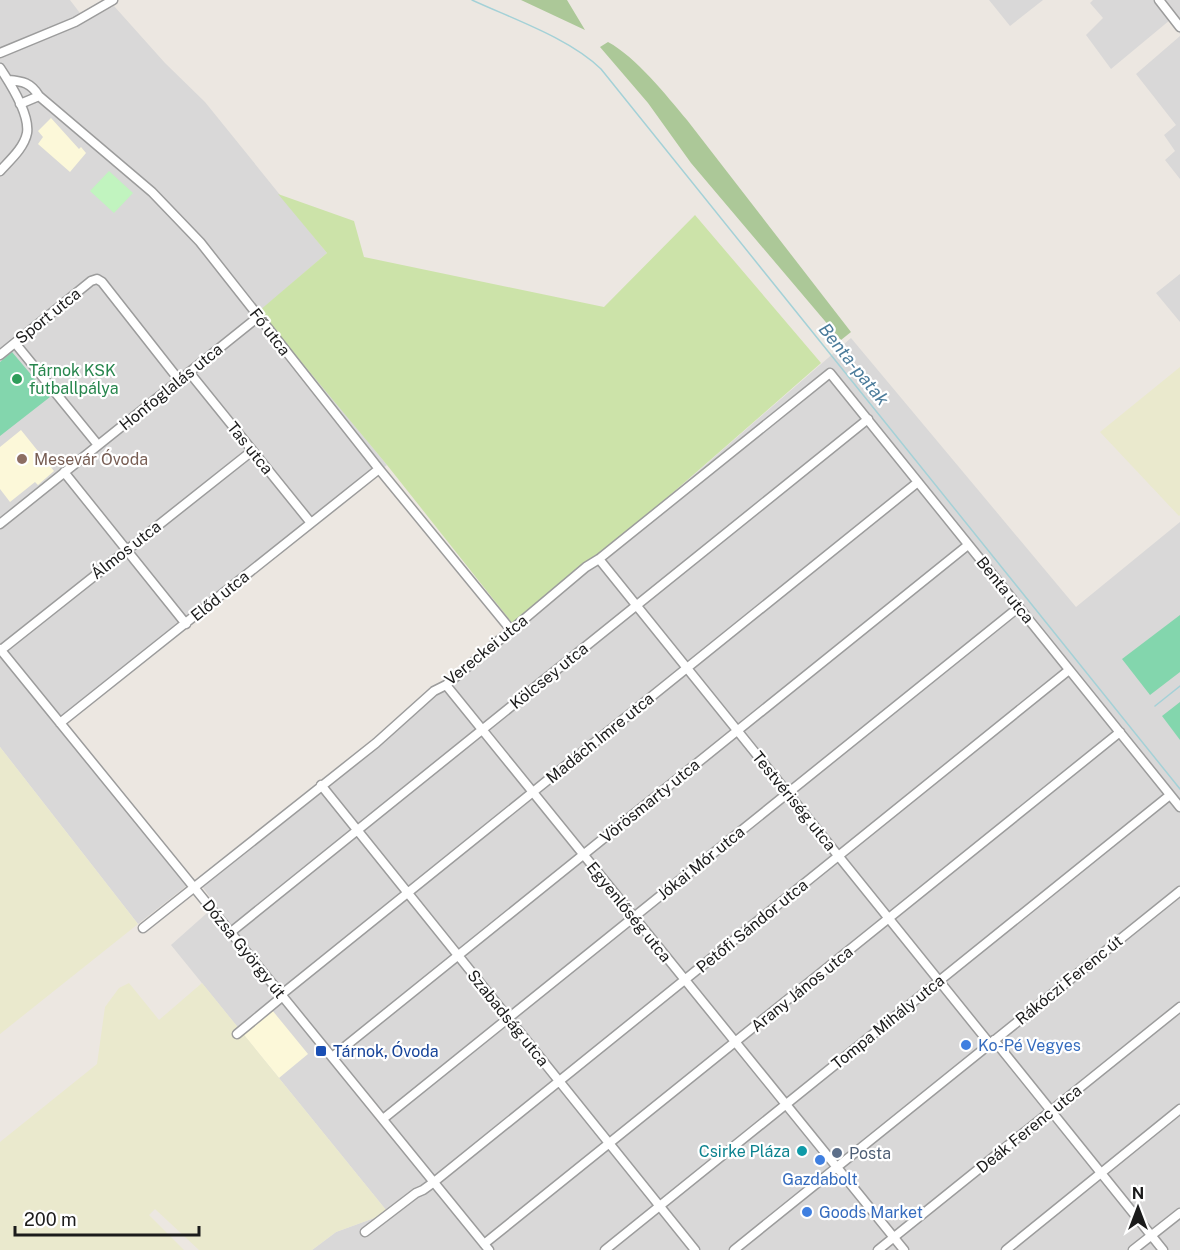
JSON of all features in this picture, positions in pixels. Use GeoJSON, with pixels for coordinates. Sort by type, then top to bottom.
{"type":"FeatureCollection","features":[{"type":"Feature","properties":{"kind":"street"},"geometry":{"type":"LineString","coordinates":[[0,53],[75,22],[113,0]]}},
{"type":"Feature","properties":{"kind":"street"},"geometry":{"type":"LineString","coordinates":[[1159,0],[1180,27]]}},
{"type":"Feature","properties":{"kind":"street"},"geometry":{"type":"LineString","coordinates":[[0,68],[20,104],[25,116],[27,132],[21,146],[0,171]]}},
{"type":"Feature","properties":{"kind":"street","name":"Fő utca"},"geometry":{"type":"LineString","coordinates":[[8,80],[24,82],[34,89],[39,96],[171,210],[200,242],[379,469],[512,630]]}},
{"type":"Feature","properties":{"kind":"street"},"geometry":{"type":"LineString","coordinates":[[20,104],[39,96]]}},
{"type":"Feature","properties":{"kind":"street","name":"Sport utca"},"geometry":{"type":"LineString","coordinates":[[0,355],[91,281],[97,279],[102,282],[179,380]]}},
{"type":"Feature","properties":{"kind":"street","name":"Honfoglalás utca"},"geometry":{"type":"LineString","coordinates":[[0,524],[258,317]]}},
{"type":"Feature","properties":{"kind":"street"},"geometry":{"type":"LineString","coordinates":[[15,343],[98,445]]}},
{"type":"Feature","properties":{"kind":"street","name":"Tas utca"},"geometry":{"type":"LineString","coordinates":[[189,372],[311,523]]}},
{"type":"Feature","properties":{"kind":"street","name":"Benta utca"},"geometry":{"type":"LineString","coordinates":[[830,373],[1180,807]]}},
{"type":"Feature","properties":{"kind":"street","name":"Vereckei utca"},"geometry":{"type":"LineString","coordinates":[[143,928],[193,886],[217,871],[268,827],[376,743],[429,695],[446,685],[586,567],[830,373]]}},
{"type":"Feature","properties":{"kind":"street","name":"Kölcsey utca"},"geometry":{"type":"LineString","coordinates":[[231,932],[868,419]]}},
{"type":"Feature","properties":{"kind":"street","name":"Álmos utca"},"geometry":{"type":"LineString","coordinates":[[1,649],[252,451]]}},
{"type":"Feature","properties":{"kind":"street","name":"Előd utca"},"geometry":{"type":"LineString","coordinates":[[60,723],[379,469]]}},
{"type":"Feature","properties":{"kind":"street"},"geometry":{"type":"LineString","coordinates":[[64,472],[186,624]]}},
{"type":"Feature","properties":{"kind":"street","name":"Madách Imre utca"},"geometry":{"type":"LineString","coordinates":[[237,1034],[282,995],[918,482]]}},
{"type":"Feature","properties":{"kind":"street","name":"Vörösmarty utca"},"geometry":{"type":"LineString","coordinates":[[332,1057],[968,545]]}},
{"type":"Feature","properties":{"kind":"street","name":"Testvériség utca"},"geometry":{"type":"LineString","coordinates":[[598,559],[939,981],[1051,1112],[1162,1250]]}},
{"type":"Feature","properties":{"kind":"street","name":"Jókai Mór utca"},"geometry":{"type":"LineString","coordinates":[[383,1119],[1019,607]]}},
{"type":"Feature","properties":{"kind":"street","name":"Dózsa György út"},"geometry":{"type":"LineString","coordinates":[[1,649],[486,1247]]}},
{"type":"Feature","properties":{"kind":"street","name":"Petőfi Sándor utca"},"geometry":{"type":"LineString","coordinates":[[365,1232],[416,1192],[434,1182],[1069,670]]}},
{"type":"Feature","properties":{"kind":"street","name":"Egyenlőség utca"},"geometry":{"type":"LineString","coordinates":[[446,685],[904,1250]]}},
{"type":"Feature","properties":{"kind":"street","name":"Arany János utca"},"geometry":{"type":"LineString","coordinates":[[486,1247],[609,1144],[1120,732]]}},
{"type":"Feature","properties":{"kind":"street","name":"Szabadság utca"},"geometry":{"type":"LineString","coordinates":[[321,785],[695,1250]]}},
{"type":"Feature","properties":{"kind":"street","name":"Tompa Mihály utca"},"geometry":{"type":"LineString","coordinates":[[605,1250],[1170,795]]}},
{"type":"Feature","properties":{"kind":"street","name":"Rákóczi Ferenc út"},"geometry":{"type":"LineString","coordinates":[[734,1250],[1180,891]]}},
{"type":"Feature","properties":{"kind":"street","name":"Deák Ferenc utca"},"geometry":{"type":"LineString","coordinates":[[878,1250],[1180,1007]]}},
{"type":"Feature","properties":{"kind":"street"},"geometry":{"type":"LineString","coordinates":[[1006,1250],[1180,1109]]}},
{"type":"Feature","properties":{"kind":"street"},"geometry":{"type":"LineString","coordinates":[[1133,1250],[1180,1213]]}},
{"type":"Feature","properties":{"kind":"shaded area"},"geometry":{"type":"Polygon","coordinates":[[[0,0],[70,0],[86,21],[114,6],[165,63],[205,102],[327,253],[260,311],[387,465],[67,723],[194,880],[138,924],[0,747],[0,0]]]}},
{"type":"Feature","properties":{"kind":"shaded area"},"geometry":{"type":"Polygon","coordinates":[[[989,0],[1043,0],[1010,26],[989,0]]]}},
{"type":"Feature","properties":{"kind":"shaded area"},"geometry":{"type":"Polygon","coordinates":[[[1093,0],[1180,0],[1180,34],[1170,20],[1111,69],[1086,35],[1103,18],[1090,3],[1093,0]]]}},
{"type":"Feature","properties":{"kind":"shaded area"},"geometry":{"type":"Polygon","coordinates":[[[1180,36],[1180,179],[1165,160],[1175,151],[1164,135],[1176,125],[1136,74],[1180,36]]]}},
{"type":"Feature","properties":{"kind":"shaded area"},"geometry":{"type":"Polygon","coordinates":[[[51,118],[79,149],[81,147],[86,153],[70,172],[38,144],[43,137],[38,131],[51,118]]]}},
{"type":"Feature","properties":{"kind":"shaded area"},"geometry":{"type":"Polygon","coordinates":[[[1180,274],[1180,322],[1156,293],[1180,274]]]}},
{"type":"Feature","properties":{"kind":"shaded area"},"geometry":{"type":"Polygon","coordinates":[[[851,338],[1076,607],[1180,522],[1180,1250],[312,1250],[336,1232],[377,1217],[386,1210],[171,945],[216,905],[201,885],[517,629],[851,338]]]}},
{"type":"Feature","properties":{"kind":"shaded area","name":"Mesevár Óvoda"},"geometry":{"type":"Polygon","coordinates":[[[21,430],[54,471],[38,485],[35,482],[10,502],[0,489],[0,447],[21,430]]]}},
{"type":"Feature","properties":{"kind":"shaded area"},"geometry":{"type":"Polygon","coordinates":[[[272,1010],[308,1054],[279,1078],[243,1034],[272,1010]]]}},
{"type":"Feature","properties":{"kind":"green space"},"geometry":{"type":"Polygon","coordinates":[[[521,0],[567,0],[585,30],[521,0]]]}},
{"type":"Feature","properties":{"kind":"green space"},"geometry":{"type":"Polygon","coordinates":[[[608,42],[640,67],[679,110],[851,332],[841,340],[691,163],[648,103],[600,47],[608,42]]]}},
{"type":"Feature","properties":{"kind":"green space"},"geometry":{"type":"Polygon","coordinates":[[[109,171],[133,193],[114,213],[90,191],[109,171]]]}},
{"type":"Feature","properties":{"kind":"green space"},"geometry":{"type":"Polygon","coordinates":[[[278,194],[354,221],[364,257],[604,307],[695,215],[821,363],[517,629],[387,465],[259,311],[327,253],[278,194]]]}},
{"type":"Feature","properties":{"kind":"green space","name":"Tárnok KSK futballpálya"},"geometry":{"type":"Polygon","coordinates":[[[12,352],[50,397],[0,436],[0,362],[12,352]]]}},
{"type":"Feature","properties":{"kind":"green space"},"geometry":{"type":"Polygon","coordinates":[[[1180,367],[1180,515],[1179,516],[1100,432],[1180,367]]]}},
{"type":"Feature","properties":{"kind":"green space"},"geometry":{"type":"Polygon","coordinates":[[[1180,615],[1180,672],[1150,695],[1122,659],[1180,615]]]}},
{"type":"Feature","properties":{"kind":"green space"},"geometry":{"type":"Polygon","coordinates":[[[1180,702],[1180,740],[1162,716],[1180,702]]]}},
{"type":"Feature","properties":{"kind":"green space"},"geometry":{"type":"Polygon","coordinates":[[[0,747],[138,924],[0,1034],[0,747]]]}},
{"type":"Feature","properties":{"kind":"green space"},"geometry":{"type":"Polygon","coordinates":[[[129,983],[159,1020],[202,983],[386,1210],[377,1217],[336,1232],[312,1250],[199,1250],[155,1209],[149,1215],[184,1250],[0,1250],[0,1142],[97,1064],[105,1007],[119,988],[129,983]]]}},
{"type":"Feature","properties":{"kind":"waterway","name":"Benta-patak"},"geometry":{"type":"LineString","coordinates":[[472,0],[557,39],[601,69],[1180,789]]}},
{"type":"Feature","properties":{"kind":"waterway"},"geometry":{"type":"LineString","coordinates":[[1155,706],[1180,686]]}},
{"type":"Feature","properties":{"kind":"place","name":"Tárnok KSK futballpálya"},"geometry":{"type":"Point","coordinates":[17,379]}},
{"type":"Feature","properties":{"kind":"place","name":"Mesevár Óvoda"},"geometry":{"type":"Point","coordinates":[22,459]}},
{"type":"Feature","properties":{"kind":"place","name":"Ko-Pé Vegyes"},"geometry":{"type":"Point","coordinates":[966,1045]}},
{"type":"Feature","properties":{"kind":"place","name":"Tárnok, Óvoda"},"geometry":{"type":"Point","coordinates":[321,1051]}},
{"type":"Feature","properties":{"kind":"place","name":"Csirke Pláza"},"geometry":{"type":"Point","coordinates":[802,1151]}},
{"type":"Feature","properties":{"kind":"place","name":"Posta"},"geometry":{"type":"Point","coordinates":[837,1153]}},
{"type":"Feature","properties":{"kind":"place","name":"Gazdabolt"},"geometry":{"type":"Point","coordinates":[820,1160]}},
{"type":"Feature","properties":{"kind":"place","name":"Goods Market"},"geometry":{"type":"Point","coordinates":[807,1212]}}]}
